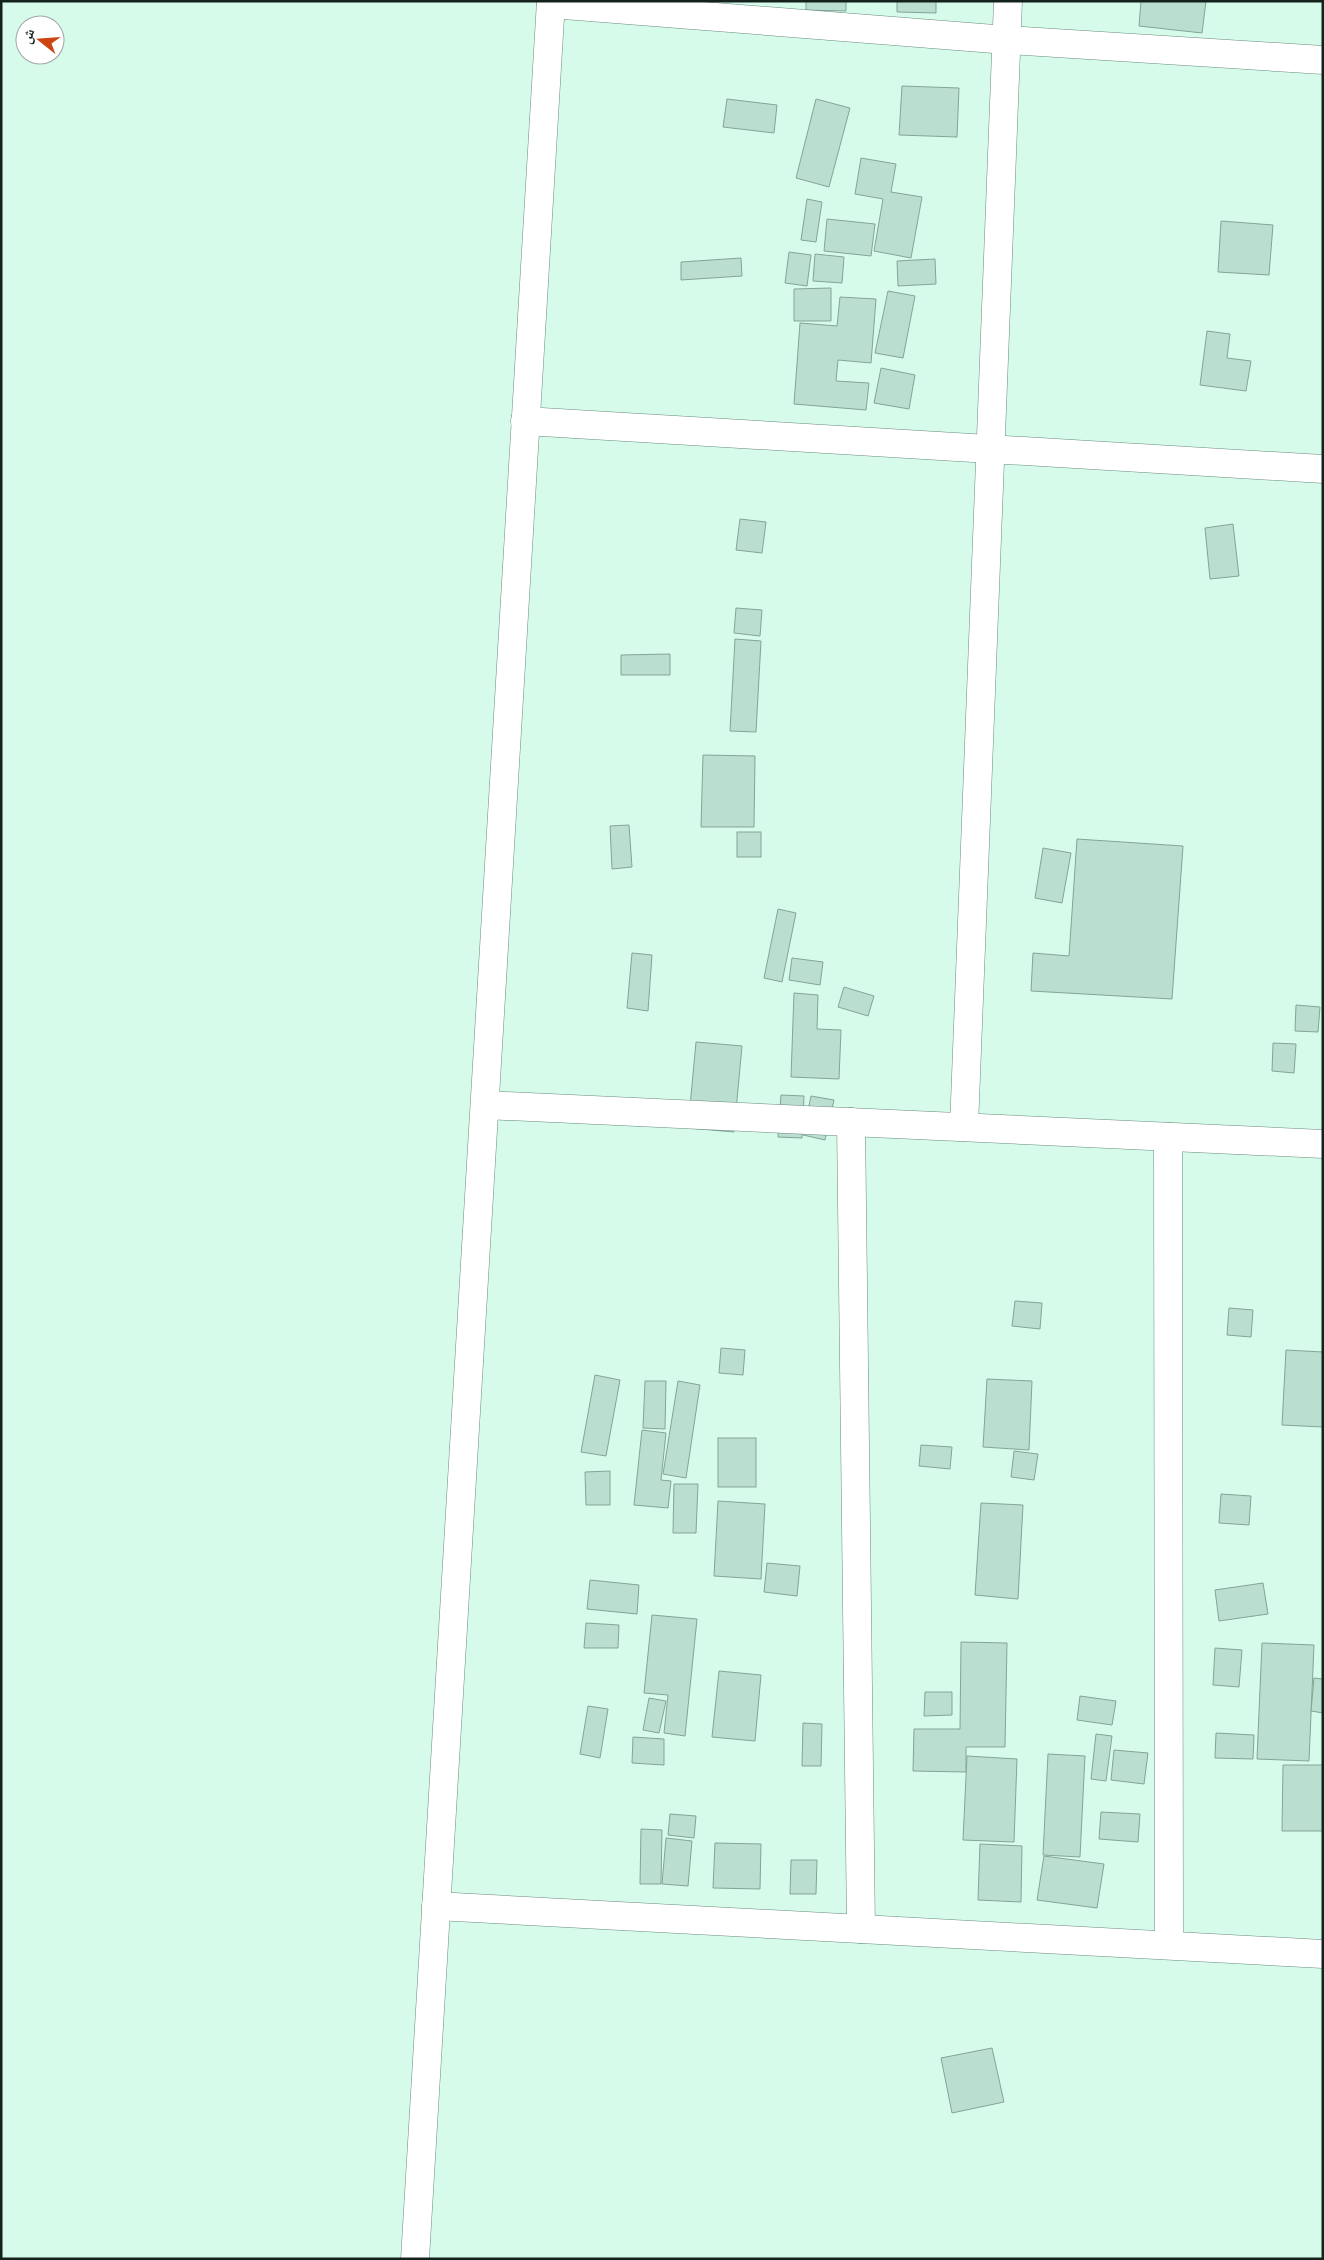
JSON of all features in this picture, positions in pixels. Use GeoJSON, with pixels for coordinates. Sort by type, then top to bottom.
{"type":"FeatureCollection","features":[{"type":"Feature","properties":{"kind":"street"},"geometry":{"type":"LineString","coordinates":[[964,1127],[1008,1]]}},
{"type":"Feature","properties":{"kind":"street"},"geometry":{"type":"LineString","coordinates":[[415,2259],[551,3],[1007,40],[1323,60]]}},
{"type":"Feature","properties":{"kind":"street"},"geometry":{"type":"LineString","coordinates":[[525,421],[1323,469]]}},
{"type":"Feature","properties":{"kind":"street"},"geometry":{"type":"LineString","coordinates":[[485,1105],[1323,1144]]}},
{"type":"Feature","properties":{"kind":"street"},"geometry":{"type":"LineString","coordinates":[[851,1122],[861,1929]]}},
{"type":"Feature","properties":{"kind":"street"},"geometry":{"type":"LineString","coordinates":[[1168,1137],[1169,1946]]}},
{"type":"Feature","properties":{"kind":"street"},"geometry":{"type":"LineString","coordinates":[[436,1906],[1323,1954]]}},
{"type":"Feature","properties":{"kind":"building"},"geometry":{"type":"Polygon","coordinates":[[[806,1],[846,1],[846,11],[806,10],[806,1]]]}},
{"type":"Feature","properties":{"kind":"building"},"geometry":{"type":"Polygon","coordinates":[[[897,1],[936,1],[936,13],[897,12],[897,1]]]}},
{"type":"Feature","properties":{"kind":"building"},"geometry":{"type":"Polygon","coordinates":[[[1141,1],[1206,1],[1202,33],[1139,26],[1141,1]]]}},
{"type":"Feature","properties":{"kind":"building"},"geometry":{"type":"Polygon","coordinates":[[[902,86],[959,88],[957,137],[899,135],[902,86]]]}},
{"type":"Feature","properties":{"kind":"building"},"geometry":{"type":"Polygon","coordinates":[[[727,99],[777,105],[774,133],[723,127],[727,99]]]}},
{"type":"Feature","properties":{"kind":"building"},"geometry":{"type":"Polygon","coordinates":[[[816,99],[850,108],[829,187],[796,178],[816,99]]]}},
{"type":"Feature","properties":{"kind":"building"},"geometry":{"type":"Polygon","coordinates":[[[861,158],[896,164],[891,192],[922,197],[911,258],[874,251],[883,199],[855,194],[861,158]]]}},
{"type":"Feature","properties":{"kind":"building"},"geometry":{"type":"Polygon","coordinates":[[[807,199],[822,202],[816,242],[801,240],[807,199]]]}},
{"type":"Feature","properties":{"kind":"building"},"geometry":{"type":"Polygon","coordinates":[[[827,219],[875,224],[871,256],[824,251],[827,219]]]}},
{"type":"Feature","properties":{"kind":"building"},"geometry":{"type":"Polygon","coordinates":[[[1221,221],[1273,225],[1269,275],[1218,272],[1221,221]]]}},
{"type":"Feature","properties":{"kind":"building"},"geometry":{"type":"Polygon","coordinates":[[[789,252],[811,255],[807,286],[785,283],[789,252]]]}},
{"type":"Feature","properties":{"kind":"building"},"geometry":{"type":"Polygon","coordinates":[[[815,254],[844,257],[842,283],[813,281],[815,254]]]}},
{"type":"Feature","properties":{"kind":"building"},"geometry":{"type":"Polygon","coordinates":[[[741,258],[742,276],[681,280],[681,262],[741,258]]]}},
{"type":"Feature","properties":{"kind":"building"},"geometry":{"type":"Polygon","coordinates":[[[935,259],[936,284],[898,286],[897,261],[935,259]]]}},
{"type":"Feature","properties":{"kind":"building"},"geometry":{"type":"Polygon","coordinates":[[[831,288],[831,321],[794,321],[794,289],[831,288]]]}},
{"type":"Feature","properties":{"kind":"building"},"geometry":{"type":"Polygon","coordinates":[[[888,291],[915,296],[903,358],[875,353],[888,291]]]}},
{"type":"Feature","properties":{"kind":"building"},"geometry":{"type":"Polygon","coordinates":[[[840,297],[876,299],[871,363],[838,360],[836,381],[869,383],[866,410],[794,404],[800,323],[837,326],[840,297]]]}},
{"type":"Feature","properties":{"kind":"building"},"geometry":{"type":"Polygon","coordinates":[[[1207,331],[1230,334],[1227,358],[1251,361],[1246,391],[1200,385],[1207,331]]]}},
{"type":"Feature","properties":{"kind":"building"},"geometry":{"type":"Polygon","coordinates":[[[881,368],[915,375],[909,409],[874,403],[881,368]]]}},
{"type":"Feature","properties":{"kind":"building"},"geometry":{"type":"Polygon","coordinates":[[[740,519],[766,522],[762,553],[736,550],[740,519]]]}},
{"type":"Feature","properties":{"kind":"building"},"geometry":{"type":"Polygon","coordinates":[[[1233,524],[1239,576],[1210,579],[1205,528],[1233,524]]]}},
{"type":"Feature","properties":{"kind":"building"},"geometry":{"type":"Polygon","coordinates":[[[736,608],[762,610],[760,636],[734,633],[736,608]]]}},
{"type":"Feature","properties":{"kind":"building"},"geometry":{"type":"Polygon","coordinates":[[[735,639],[761,641],[756,732],[730,731],[735,639]]]}},
{"type":"Feature","properties":{"kind":"building"},"geometry":{"type":"Polygon","coordinates":[[[670,654],[670,675],[621,675],[621,655],[670,654]]]}},
{"type":"Feature","properties":{"kind":"building"},"geometry":{"type":"Polygon","coordinates":[[[703,755],[755,756],[754,827],[701,827],[703,755]]]}},
{"type":"Feature","properties":{"kind":"building"},"geometry":{"type":"Polygon","coordinates":[[[629,825],[632,867],[612,869],[610,826],[629,825]]]}},
{"type":"Feature","properties":{"kind":"building"},"geometry":{"type":"Polygon","coordinates":[[[737,832],[761,832],[761,857],[737,857],[737,832]]]}},
{"type":"Feature","properties":{"kind":"building"},"geometry":{"type":"Polygon","coordinates":[[[1077,839],[1183,846],[1172,999],[1031,991],[1033,953],[1069,956],[1077,839]]]}},
{"type":"Feature","properties":{"kind":"building"},"geometry":{"type":"Polygon","coordinates":[[[1043,848],[1071,853],[1062,903],[1035,898],[1043,848]]]}},
{"type":"Feature","properties":{"kind":"building"},"geometry":{"type":"Polygon","coordinates":[[[778,909],[796,913],[782,982],[764,978],[778,909]]]}},
{"type":"Feature","properties":{"kind":"building"},"geometry":{"type":"Polygon","coordinates":[[[632,953],[652,955],[648,1011],[627,1008],[632,953]]]}},
{"type":"Feature","properties":{"kind":"building"},"geometry":{"type":"Polygon","coordinates":[[[792,958],[823,962],[820,985],[789,980],[792,958]]]}},
{"type":"Feature","properties":{"kind":"building"},"geometry":{"type":"Polygon","coordinates":[[[844,987],[874,996],[868,1016],[838,1007],[844,987]]]}},
{"type":"Feature","properties":{"kind":"building"},"geometry":{"type":"Polygon","coordinates":[[[794,993],[818,995],[817,1029],[841,1030],[839,1079],[791,1077],[794,993]]]}},
{"type":"Feature","properties":{"kind":"building"},"geometry":{"type":"Polygon","coordinates":[[[1296,1005],[1320,1007],[1318,1032],[1295,1031],[1296,1005]]]}},
{"type":"Feature","properties":{"kind":"building"},"geometry":{"type":"Polygon","coordinates":[[[696,1042],[742,1046],[734,1132],[688,1128],[696,1042]]]}},
{"type":"Feature","properties":{"kind":"building"},"geometry":{"type":"Polygon","coordinates":[[[1273,1043],[1296,1044],[1294,1073],[1272,1071],[1273,1043]]]}},
{"type":"Feature","properties":{"kind":"building"},"geometry":{"type":"Polygon","coordinates":[[[781,1095],[804,1096],[802,1138],[778,1137],[781,1095]]]}},
{"type":"Feature","properties":{"kind":"building"},"geometry":{"type":"Polygon","coordinates":[[[811,1096],[834,1100],[825,1140],[803,1135],[811,1096]]]}},
{"type":"Feature","properties":{"kind":"building"},"geometry":{"type":"Polygon","coordinates":[[[1015,1301],[1042,1303],[1040,1329],[1012,1326],[1015,1301]]]}},
{"type":"Feature","properties":{"kind":"building"},"geometry":{"type":"Polygon","coordinates":[[[1229,1308],[1253,1310],[1251,1337],[1227,1335],[1229,1308]]]}},
{"type":"Feature","properties":{"kind":"building"},"geometry":{"type":"Polygon","coordinates":[[[721,1348],[745,1350],[743,1375],[719,1373],[721,1348]]]}},
{"type":"Feature","properties":{"kind":"building"},"geometry":{"type":"Polygon","coordinates":[[[1286,1350],[1323,1352],[1323,1427],[1282,1425],[1286,1350]]]}},
{"type":"Feature","properties":{"kind":"building"},"geometry":{"type":"Polygon","coordinates":[[[595,1375],[620,1380],[606,1456],[581,1452],[595,1375]]]}},
{"type":"Feature","properties":{"kind":"building"},"geometry":{"type":"Polygon","coordinates":[[[987,1379],[1032,1381],[1029,1450],[983,1447],[987,1379]]]}},
{"type":"Feature","properties":{"kind":"building"},"geometry":{"type":"Polygon","coordinates":[[[645,1381],[666,1381],[665,1429],[643,1428],[645,1381]]]}},
{"type":"Feature","properties":{"kind":"building"},"geometry":{"type":"Polygon","coordinates":[[[678,1381],[700,1385],[686,1478],[663,1474],[678,1381]]]}},
{"type":"Feature","properties":{"kind":"building"},"geometry":{"type":"Polygon","coordinates":[[[642,1430],[666,1433],[661,1480],[671,1481],[668,1508],[634,1505],[642,1430]]]}},
{"type":"Feature","properties":{"kind":"building"},"geometry":{"type":"Polygon","coordinates":[[[718,1438],[756,1438],[756,1487],[718,1487],[718,1438]]]}},
{"type":"Feature","properties":{"kind":"building"},"geometry":{"type":"Polygon","coordinates":[[[921,1445],[952,1447],[950,1469],[919,1466],[921,1445]]]}},
{"type":"Feature","properties":{"kind":"building"},"geometry":{"type":"Polygon","coordinates":[[[1014,1451],[1038,1454],[1034,1480],[1011,1477],[1014,1451]]]}},
{"type":"Feature","properties":{"kind":"building"},"geometry":{"type":"Polygon","coordinates":[[[610,1471],[610,1505],[586,1505],[585,1472],[610,1471]]]}},
{"type":"Feature","properties":{"kind":"building"},"geometry":{"type":"Polygon","coordinates":[[[674,1484],[698,1484],[696,1533],[673,1533],[674,1484]]]}},
{"type":"Feature","properties":{"kind":"building"},"geometry":{"type":"Polygon","coordinates":[[[1221,1494],[1251,1496],[1249,1525],[1219,1523],[1221,1494]]]}},
{"type":"Feature","properties":{"kind":"building"},"geometry":{"type":"Polygon","coordinates":[[[718,1501],[765,1504],[761,1579],[714,1576],[718,1501]]]}},
{"type":"Feature","properties":{"kind":"building"},"geometry":{"type":"Polygon","coordinates":[[[981,1503],[1023,1505],[1018,1599],[975,1595],[981,1503]]]}},
{"type":"Feature","properties":{"kind":"building"},"geometry":{"type":"Polygon","coordinates":[[[767,1563],[800,1566],[797,1596],[764,1592],[767,1563]]]}},
{"type":"Feature","properties":{"kind":"building"},"geometry":{"type":"Polygon","coordinates":[[[590,1580],[639,1585],[637,1614],[587,1609],[590,1580]]]}},
{"type":"Feature","properties":{"kind":"building"},"geometry":{"type":"Polygon","coordinates":[[[1263,1583],[1268,1614],[1219,1621],[1215,1590],[1263,1583]]]}},
{"type":"Feature","properties":{"kind":"building"},"geometry":{"type":"Polygon","coordinates":[[[652,1615],[697,1619],[685,1736],[664,1733],[668,1695],[644,1693],[652,1615]]]}},
{"type":"Feature","properties":{"kind":"building"},"geometry":{"type":"Polygon","coordinates":[[[586,1623],[619,1625],[618,1648],[584,1648],[586,1623]]]}},
{"type":"Feature","properties":{"kind":"building"},"geometry":{"type":"Polygon","coordinates":[[[961,1642],[1007,1643],[1005,1747],[966,1747],[966,1772],[913,1771],[914,1729],[960,1729],[961,1642]]]}},
{"type":"Feature","properties":{"kind":"building"},"geometry":{"type":"Polygon","coordinates":[[[1262,1643],[1314,1645],[1309,1761],[1257,1759],[1262,1643]]]}},
{"type":"Feature","properties":{"kind":"building"},"geometry":{"type":"Polygon","coordinates":[[[1215,1648],[1242,1650],[1239,1687],[1213,1685],[1215,1648]]]}},
{"type":"Feature","properties":{"kind":"building"},"geometry":{"type":"Polygon","coordinates":[[[719,1671],[761,1675],[755,1741],[712,1737],[719,1671]]]}},
{"type":"Feature","properties":{"kind":"building"},"geometry":{"type":"Polygon","coordinates":[[[1314,1678],[1323,1679],[1323,1713],[1311,1711],[1314,1678]]]}},
{"type":"Feature","properties":{"kind":"building"},"geometry":{"type":"Polygon","coordinates":[[[925,1692],[952,1692],[952,1715],[924,1716],[925,1692]]]}},
{"type":"Feature","properties":{"kind":"building"},"geometry":{"type":"Polygon","coordinates":[[[1080,1696],[1116,1701],[1112,1725],[1077,1720],[1080,1696]]]}},
{"type":"Feature","properties":{"kind":"building"},"geometry":{"type":"Polygon","coordinates":[[[649,1698],[666,1701],[659,1733],[643,1730],[649,1698]]]}},
{"type":"Feature","properties":{"kind":"building"},"geometry":{"type":"Polygon","coordinates":[[[588,1706],[608,1709],[600,1758],[580,1754],[588,1706]]]}},
{"type":"Feature","properties":{"kind":"building"},"geometry":{"type":"Polygon","coordinates":[[[803,1723],[822,1724],[821,1766],[802,1766],[803,1723]]]}},
{"type":"Feature","properties":{"kind":"building"},"geometry":{"type":"Polygon","coordinates":[[[1216,1733],[1254,1735],[1253,1759],[1215,1758],[1216,1733]]]}},
{"type":"Feature","properties":{"kind":"building"},"geometry":{"type":"Polygon","coordinates":[[[1096,1734],[1112,1736],[1106,1781],[1091,1779],[1096,1734]]]}},
{"type":"Feature","properties":{"kind":"building"},"geometry":{"type":"Polygon","coordinates":[[[633,1737],[664,1739],[664,1765],[632,1763],[633,1737]]]}},
{"type":"Feature","properties":{"kind":"building"},"geometry":{"type":"Polygon","coordinates":[[[1114,1750],[1148,1753],[1144,1784],[1111,1780],[1114,1750]]]}},
{"type":"Feature","properties":{"kind":"building"},"geometry":{"type":"Polygon","coordinates":[[[1048,1754],[1085,1756],[1080,1857],[1043,1855],[1048,1754]]]}},
{"type":"Feature","properties":{"kind":"building"},"geometry":{"type":"Polygon","coordinates":[[[967,1756],[1017,1759],[1014,1842],[963,1840],[967,1756]]]}},
{"type":"Feature","properties":{"kind":"building"},"geometry":{"type":"Polygon","coordinates":[[[1283,1765],[1323,1765],[1323,1831],[1282,1831],[1283,1765]]]}},
{"type":"Feature","properties":{"kind":"building"},"geometry":{"type":"Polygon","coordinates":[[[1101,1812],[1140,1814],[1138,1842],[1099,1839],[1101,1812]]]}},
{"type":"Feature","properties":{"kind":"building"},"geometry":{"type":"Polygon","coordinates":[[[670,1814],[696,1816],[694,1838],[668,1835],[670,1814]]]}},
{"type":"Feature","properties":{"kind":"building"},"geometry":{"type":"Polygon","coordinates":[[[641,1829],[662,1830],[661,1884],[640,1884],[641,1829]]]}},
{"type":"Feature","properties":{"kind":"building"},"geometry":{"type":"Polygon","coordinates":[[[666,1838],[692,1841],[688,1886],[662,1884],[666,1838]]]}},
{"type":"Feature","properties":{"kind":"building"},"geometry":{"type":"Polygon","coordinates":[[[715,1843],[761,1844],[760,1889],[713,1888],[715,1843]]]}},
{"type":"Feature","properties":{"kind":"building"},"geometry":{"type":"Polygon","coordinates":[[[980,1844],[1022,1846],[1021,1902],[978,1900],[980,1844]]]}},
{"type":"Feature","properties":{"kind":"building"},"geometry":{"type":"Polygon","coordinates":[[[1044,1856],[1104,1864],[1097,1908],[1037,1900],[1044,1856]]]}},
{"type":"Feature","properties":{"kind":"building"},"geometry":{"type":"Polygon","coordinates":[[[791,1860],[817,1860],[816,1894],[790,1894],[791,1860]]]}},
{"type":"Feature","properties":{"kind":"building"},"geometry":{"type":"Polygon","coordinates":[[[992,2048],[1004,2102],[952,2113],[941,2058],[992,2048]]]}}]}
